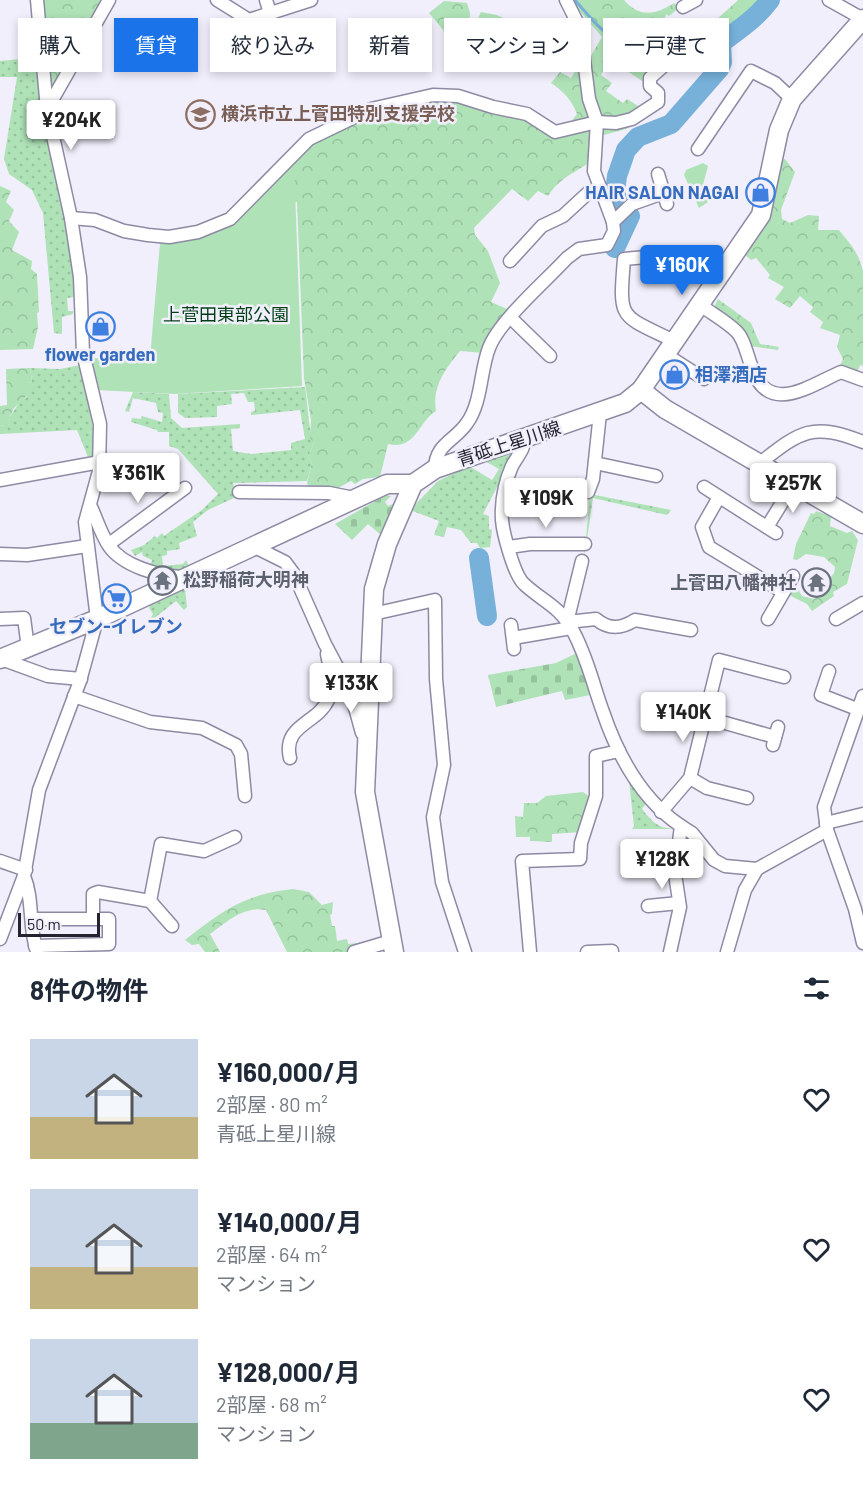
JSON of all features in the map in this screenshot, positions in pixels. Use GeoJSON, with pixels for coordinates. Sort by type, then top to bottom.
{"type":"FeatureCollection","features":[{"type":"Feature","properties":{"kind":"main road","name":"青砥上星川線"},"geometry":{"type":"LineString","coordinates":[[413,484],[435,469],[625,404],[641,390],[760,215],[779,130],[792,99],[863,19]]}},
{"type":"Feature","properties":{"kind":"main road"},"geometry":{"type":"LineString","coordinates":[[641,390],[665,409],[863,524]]}},
{"type":"Feature","properties":{"kind":"main road"},"geometry":{"type":"LineString","coordinates":[[0,659],[97,619],[387,484],[413,484],[381,560],[374,589],[365,792],[392,946]]}},
{"type":"Feature","properties":{"kind":"main road"},"geometry":{"type":"LineString","coordinates":[[843,514],[863,534]]}},
{"type":"Feature","properties":{"kind":"street"},"geometry":{"type":"LineString","coordinates":[[0,939],[25,873],[39,790],[81,679],[97,619],[85,522],[91,507],[100,462],[100,424],[83,353],[80,277],[71,218],[47,109],[37,0]]}},
{"type":"Feature","properties":{"kind":"street"},"geometry":{"type":"LineString","coordinates":[[47,109],[109,0]]}},
{"type":"Feature","properties":{"kind":"street"},"geometry":{"type":"LineString","coordinates":[[217,0],[249,20],[311,0]]}},
{"type":"Feature","properties":{"kind":"street"},"geometry":{"type":"LineString","coordinates":[[266,0],[270,13]]}},
{"type":"Feature","properties":{"kind":"street"},"geometry":{"type":"LineString","coordinates":[[566,0],[580,28],[589,99],[597,122],[594,171],[599,190],[616,219]]}},
{"type":"Feature","properties":{"kind":"street"},"geometry":{"type":"LineString","coordinates":[[683,7],[696,0]]}},
{"type":"Feature","properties":{"kind":"street"},"geometry":{"type":"LineString","coordinates":[[829,0],[863,19]]}},
{"type":"Feature","properties":{"kind":"street"},"geometry":{"type":"LineString","coordinates":[[698,149],[751,71],[776,83],[792,99]]}},
{"type":"Feature","properties":{"kind":"street"},"geometry":{"type":"LineString","coordinates":[[71,218],[95,220],[124,231],[148,235],[169,237],[198,232],[230,219],[309,139],[371,109],[433,95],[458,96],[527,114],[555,132],[597,122],[616,123],[632,119],[658,102],[658,93],[650,86],[650,78],[657,72]]}},
{"type":"Feature","properties":{"kind":"street"},"geometry":{"type":"LineString","coordinates":[[607,245],[614,231],[616,219],[632,204],[665,198],[658,174]]}},
{"type":"Feature","properties":{"kind":"street"},"geometry":{"type":"LineString","coordinates":[[510,261],[543,226],[563,216],[589,192],[599,190]]}},
{"type":"Feature","properties":{"kind":"street"},"geometry":{"type":"LineString","coordinates":[[607,245],[617,257],[624,259],[646,257],[715,281]]}},
{"type":"Feature","properties":{"kind":"street"},"geometry":{"type":"LineString","coordinates":[[435,469],[435,458],[440,448],[469,422],[489,346],[511,318],[567,258],[579,249],[607,245]]}},
{"type":"Feature","properties":{"kind":"street"},"geometry":{"type":"LineString","coordinates":[[624,259],[621,296],[624,312],[670,347],[705,379]]}},
{"type":"Feature","properties":{"kind":"street"},"geometry":{"type":"LineString","coordinates":[[698,303],[737,331],[754,377],[764,391],[774,394],[792,394],[841,372],[863,380]]}},
{"type":"Feature","properties":{"kind":"street"},"geometry":{"type":"LineString","coordinates":[[511,318],[550,356]]}},
{"type":"Feature","properties":{"kind":"street"},"geometry":{"type":"LineString","coordinates":[[588,492],[595,463],[600,414]]}},
{"type":"Feature","properties":{"kind":"street"},"geometry":{"type":"LineString","coordinates":[[760,463],[796,436],[810,432],[837,432],[863,442]]}},
{"type":"Feature","properties":{"kind":"street"},"geometry":{"type":"LineString","coordinates":[[525,438],[524,449],[513,465],[504,490],[502,519],[518,576],[524,584],[558,609],[569,625],[586,656],[603,712],[620,751],[635,780],[661,812],[692,833],[714,860],[725,866],[757,869]]}},
{"type":"Feature","properties":{"kind":"street"},"geometry":{"type":"LineString","coordinates":[[0,480],[100,462]]}},
{"type":"Feature","properties":{"kind":"street"},"geometry":{"type":"LineString","coordinates":[[595,463],[656,476]]}},
{"type":"Feature","properties":{"kind":"street"},"geometry":{"type":"LineString","coordinates":[[704,487],[771,530],[793,485]]}},
{"type":"Feature","properties":{"kind":"street"},"geometry":{"type":"LineString","coordinates":[[109,544],[185,488]]}},
{"type":"Feature","properties":{"kind":"street"},"geometry":{"type":"LineString","coordinates":[[239,492],[329,493],[354,498]]}},
{"type":"Feature","properties":{"kind":"street"},"geometry":{"type":"LineString","coordinates":[[719,497],[702,527],[709,547],[783,591]]}},
{"type":"Feature","properties":{"kind":"street"},"geometry":{"type":"LineString","coordinates":[[91,507],[109,544],[117,554],[148,571],[187,578]]}},
{"type":"Feature","properties":{"kind":"street"},"geometry":{"type":"LineString","coordinates":[[509,547],[530,544],[585,544]]}},
{"type":"Feature","properties":{"kind":"street"},"geometry":{"type":"LineString","coordinates":[[0,554],[27,555],[87,546]]}},
{"type":"Feature","properties":{"kind":"street"},"geometry":{"type":"LineString","coordinates":[[255,547],[285,562],[294,574],[325,644],[351,693],[362,733],[368,736]]}},
{"type":"Feature","properties":{"kind":"street"},"geometry":{"type":"LineString","coordinates":[[569,625],[582,561]]}},
{"type":"Feature","properties":{"kind":"street"},"geometry":{"type":"LineString","coordinates":[[768,618],[793,576]]}},
{"type":"Feature","properties":{"kind":"street"},"geometry":{"type":"LineString","coordinates":[[373,614],[435,600],[436,679],[444,765],[434,817],[442,882],[465,952]]}},
{"type":"Feature","properties":{"kind":"street"},"geometry":{"type":"LineString","coordinates":[[836,619],[863,603]]}},
{"type":"Feature","properties":{"kind":"street"},"geometry":{"type":"LineString","coordinates":[[0,619],[24,618],[28,648]]}},
{"type":"Feature","properties":{"kind":"street"},"geometry":{"type":"LineString","coordinates":[[511,625],[514,643],[569,625],[596,619],[605,626],[623,627],[635,620],[691,630]]}},
{"type":"Feature","properties":{"kind":"street"},"geometry":{"type":"LineString","coordinates":[[290,758],[288,750],[293,731],[324,707],[329,698],[332,676],[325,644]]}},
{"type":"Feature","properties":{"kind":"street"},"geometry":{"type":"LineString","coordinates":[[0,659],[48,676],[81,679]]}},
{"type":"Feature","properties":{"kind":"street"},"geometry":{"type":"LineString","coordinates":[[661,812],[690,778],[719,660],[784,677]]}},
{"type":"Feature","properties":{"kind":"street"},"geometry":{"type":"LineString","coordinates":[[829,671],[821,695],[857,709]]}},
{"type":"Feature","properties":{"kind":"street"},"geometry":{"type":"LineString","coordinates":[[74,696],[150,722],[202,728],[236,745],[241,754],[245,796]]}},
{"type":"Feature","properties":{"kind":"street"},"geometry":{"type":"LineString","coordinates":[[863,696],[824,807],[826,827],[855,909],[863,943]]}},
{"type":"Feature","properties":{"kind":"street"},"geometry":{"type":"LineString","coordinates":[[704,717],[775,736]]}},
{"type":"Feature","properties":{"kind":"street"},"geometry":{"type":"LineString","coordinates":[[530,952],[522,861],[580,859],[581,843],[596,796],[596,756],[620,751]]}},
{"type":"Feature","properties":{"kind":"street"},"geometry":{"type":"LineString","coordinates":[[690,778],[707,788],[748,797]]}},
{"type":"Feature","properties":{"kind":"street"},"geometry":{"type":"LineString","coordinates":[[727,952],[745,890],[757,869],[826,827],[863,814]]}},
{"type":"Feature","properties":{"kind":"street"},"geometry":{"type":"LineString","coordinates":[[670,952],[679,903],[675,874],[681,826]]}},
{"type":"Feature","properties":{"kind":"street"},"geometry":{"type":"LineString","coordinates":[[150,901],[161,844],[204,851],[235,837]]}},
{"type":"Feature","properties":{"kind":"street"},"geometry":{"type":"LineString","coordinates":[[0,861],[25,873]]}},
{"type":"Feature","properties":{"kind":"street"},"geometry":{"type":"LineString","coordinates":[[25,873],[29,889],[32,919],[37,949],[109,944],[109,919],[32,919]]}},
{"type":"Feature","properties":{"kind":"street"},"geometry":{"type":"LineString","coordinates":[[93,918],[93,894],[98,892],[150,901],[172,926]]}},
{"type":"Feature","properties":{"kind":"street"},"geometry":{"type":"LineString","coordinates":[[648,906],[679,903]]}},
{"type":"Feature","properties":{"kind":"street"},"geometry":{"type":"LineString","coordinates":[[354,952],[392,946]]}},
{"type":"Feature","properties":{"kind":"street"},"geometry":{"type":"LineString","coordinates":[[587,952],[612,951]]}},
{"type":"Feature","properties":{"kind":"green space"},"geometry":{"type":"Polygon","coordinates":[[[44,0],[104,0],[93,18],[45,18],[44,0]]]}},
{"type":"Feature","properties":{"kind":"green space"},"geometry":{"type":"Polygon","coordinates":[[[570,0],[624,0],[636,10],[648,13],[674,3],[679,8],[669,16],[666,14],[665,18],[603,18],[603,72],[601,75],[612,83],[606,91],[623,103],[627,99],[643,109],[644,116],[626,129],[600,136],[599,155],[559,182],[548,196],[538,191],[528,201],[512,189],[474,228],[475,235],[488,251],[500,283],[491,302],[514,312],[484,353],[460,351],[454,358],[438,386],[436,411],[411,439],[397,445],[388,444],[380,477],[363,479],[355,484],[351,481],[336,489],[309,487],[307,483],[312,463],[308,457],[314,443],[310,438],[311,420],[304,378],[297,202],[290,202],[294,160],[310,140],[346,121],[433,97],[530,108],[553,127],[570,123],[577,114],[573,104],[551,83],[560,72],[571,78],[575,72],[591,72],[591,56],[602,37],[591,24],[591,18],[586,18],[570,0]]]}},
{"type":"Feature","properties":{"kind":"green space"},"geometry":{"type":"Polygon","coordinates":[[[738,0],[766,0],[756,11],[729,33],[729,18],[718,18],[738,0]]]}},
{"type":"Feature","properties":{"kind":"green space"},"geometry":{"type":"Polygon","coordinates":[[[444,1],[467,3],[470,13],[470,18],[444,18],[444,31],[429,13],[444,1]]]}},
{"type":"Feature","properties":{"kind":"green space"},"geometry":{"type":"Polygon","coordinates":[[[481,12],[503,18],[478,18],[481,12]]]}},
{"type":"Feature","properties":{"kind":"green space"},"geometry":{"type":"Polygon","coordinates":[[[18,59],[18,72],[40,72],[41,112],[55,165],[75,280],[75,297],[67,298],[68,311],[73,311],[73,314],[62,317],[62,334],[54,333],[43,213],[32,190],[9,174],[4,159],[17,77],[0,77],[0,61],[18,59]]]}},
{"type":"Feature","properties":{"kind":"green space"},"geometry":{"type":"Polygon","coordinates":[[[50,72],[62,72],[52,89],[50,72]]]}},
{"type":"Feature","properties":{"kind":"green space"},"geometry":{"type":"Polygon","coordinates":[[[629,72],[652,72],[642,81],[629,72]]]}},
{"type":"Feature","properties":{"kind":"green space"},"geometry":{"type":"Polygon","coordinates":[[[785,159],[795,172],[781,210],[782,219],[790,223],[808,215],[819,216],[818,230],[839,230],[859,258],[863,271],[863,366],[860,365],[857,373],[840,366],[843,359],[837,347],[840,335],[820,328],[823,322],[810,312],[813,307],[800,296],[790,308],[775,299],[784,287],[768,278],[770,275],[756,258],[751,260],[744,254],[778,161],[785,159]]]}},
{"type":"Feature","properties":{"kind":"green space","name":"上菅田東部公園"},"geometry":{"type":"Polygon","coordinates":[[[294,160],[302,386],[174,394],[96,390],[88,358],[150,358],[160,243],[183,241],[202,236],[220,227],[250,204],[294,160]]]}},
{"type":"Feature","properties":{"kind":"green space"},"geometry":{"type":"Polygon","coordinates":[[[703,163],[708,166],[701,192],[708,202],[699,208],[684,175],[686,170],[703,163]]]}},
{"type":"Feature","properties":{"kind":"green space"},"geometry":{"type":"Polygon","coordinates":[[[0,186],[11,191],[6,202],[14,210],[9,221],[19,232],[12,250],[32,261],[31,269],[37,274],[39,312],[37,313],[38,327],[33,349],[0,350],[0,186]]]}},
{"type":"Feature","properties":{"kind":"green space"},"geometry":{"type":"Polygon","coordinates":[[[718,299],[751,323],[760,344],[779,347],[778,350],[750,346],[717,311],[715,305],[718,299]]]}},
{"type":"Feature","properties":{"kind":"green space"},"geometry":{"type":"Polygon","coordinates":[[[80,365],[92,422],[95,455],[88,457],[77,430],[0,434],[0,426],[5,425],[20,401],[27,397],[28,383],[32,382],[30,368],[60,369],[80,365]]]}},
{"type":"Feature","properties":{"kind":"green space"},"geometry":{"type":"Polygon","coordinates":[[[30,368],[32,382],[28,383],[29,394],[14,408],[6,425],[0,426],[0,406],[7,405],[6,369],[30,368]]]}},
{"type":"Feature","properties":{"kind":"green space"},"geometry":{"type":"Polygon","coordinates":[[[305,387],[309,424],[314,443],[308,457],[312,463],[307,481],[233,483],[236,497],[208,510],[193,522],[197,536],[179,543],[180,549],[167,551],[167,555],[162,556],[163,566],[183,564],[186,560],[191,570],[180,574],[150,567],[152,560],[143,556],[142,552],[135,556],[131,550],[144,545],[155,536],[157,538],[162,533],[164,536],[202,510],[218,494],[178,449],[169,446],[169,432],[158,432],[131,422],[132,418],[141,419],[142,416],[162,422],[163,413],[158,412],[156,403],[133,398],[129,412],[125,411],[133,392],[169,394],[171,418],[182,428],[240,424],[240,428],[231,429],[233,451],[251,454],[291,450],[291,443],[305,439],[300,410],[251,415],[251,412],[255,411],[254,402],[248,402],[244,393],[231,394],[232,404],[217,406],[217,417],[185,418],[178,413],[178,394],[305,387]]]}},
{"type":"Feature","properties":{"kind":"green space"},"geometry":{"type":"Polygon","coordinates":[[[518,447],[483,514],[489,516],[489,529],[492,530],[490,547],[480,548],[477,543],[471,543],[461,530],[447,527],[444,537],[434,535],[439,521],[410,510],[438,481],[469,466],[492,480],[499,469],[483,460],[518,447]]]}},
{"type":"Feature","properties":{"kind":"green space"},"geometry":{"type":"Polygon","coordinates":[[[590,494],[671,510],[667,515],[593,498],[584,560],[590,494]]]}},
{"type":"Feature","properties":{"kind":"green space"},"geometry":{"type":"Polygon","coordinates":[[[386,495],[391,496],[385,502],[388,506],[395,503],[381,535],[368,524],[352,540],[335,524],[386,495]]]}},
{"type":"Feature","properties":{"kind":"green space"},"geometry":{"type":"Polygon","coordinates":[[[816,511],[831,516],[830,526],[847,533],[852,531],[858,540],[847,584],[833,592],[834,596],[812,611],[807,604],[787,594],[795,584],[802,596],[814,599],[834,573],[835,567],[824,557],[806,554],[797,560],[793,559],[796,544],[811,513],[814,514],[816,511]]]}},
{"type":"Feature","properties":{"kind":"green space"},"geometry":{"type":"Polygon","coordinates":[[[185,588],[187,607],[184,610],[176,601],[152,620],[150,619],[153,614],[149,608],[151,603],[185,588]]]}},
{"type":"Feature","properties":{"kind":"green space"},"geometry":{"type":"Polygon","coordinates":[[[581,651],[595,694],[565,700],[562,691],[496,707],[488,675],[556,663],[581,651]]]}},
{"type":"Feature","properties":{"kind":"green space"},"geometry":{"type":"Polygon","coordinates":[[[629,781],[647,802],[642,809],[650,818],[665,828],[677,829],[632,829],[634,826],[629,781]]]}},
{"type":"Feature","properties":{"kind":"green space"},"geometry":{"type":"Polygon","coordinates":[[[583,792],[593,799],[582,832],[552,834],[552,842],[530,841],[530,837],[516,837],[515,816],[523,817],[524,803],[537,803],[546,796],[583,792]]]}},
{"type":"Feature","properties":{"kind":"green space"},"geometry":{"type":"Polygon","coordinates":[[[293,889],[309,892],[322,905],[333,902],[330,915],[332,926],[335,926],[337,941],[347,939],[348,944],[374,941],[374,943],[346,952],[287,952],[266,910],[258,909],[243,912],[210,934],[220,952],[205,952],[199,944],[192,945],[185,940],[223,912],[247,900],[276,891],[293,889]]]}},
{"type":"Feature","properties":{"kind":"waterway"},"geometry":{"type":"LineString","coordinates":[[575,0],[603,31]]}},
{"type":"Feature","properties":{"kind":"waterway"},"geometry":{"type":"LineString","coordinates":[[615,248],[630,216],[619,205],[615,192],[617,176],[626,150],[638,137],[671,124],[719,69],[722,62],[721,43],[753,18],[770,0]]}},
{"type":"Feature","properties":{"kind":"waterway"},"geometry":{"type":"LineString","coordinates":[[479,558],[487,616]]}},
{"type":"Feature","properties":{"kind":"place","name":"横浜市立上菅田特別支援学校"},"geometry":{"type":"Point","coordinates":[200,114]}},
{"type":"Feature","properties":{"kind":"place","name":"HAIR SALON NAGAI"},"geometry":{"type":"Point","coordinates":[760,193]}},
{"type":"Feature","properties":{"kind":"place","name":"flower garden"},"geometry":{"type":"Point","coordinates":[100,326]}},
{"type":"Feature","properties":{"kind":"place","name":"相澤酒店"},"geometry":{"type":"Point","coordinates":[674,375]}},
{"type":"Feature","properties":{"kind":"place","name":"松野稲荷大明神"},"geometry":{"type":"Point","coordinates":[162,580]}},
{"type":"Feature","properties":{"kind":"place","name":"上菅田八幡神社"},"geometry":{"type":"Point","coordinates":[817,583]}},
{"type":"Feature","properties":{"kind":"place","name":"セブン-イレブン"},"geometry":{"type":"Point","coordinates":[116,598]}}]}
